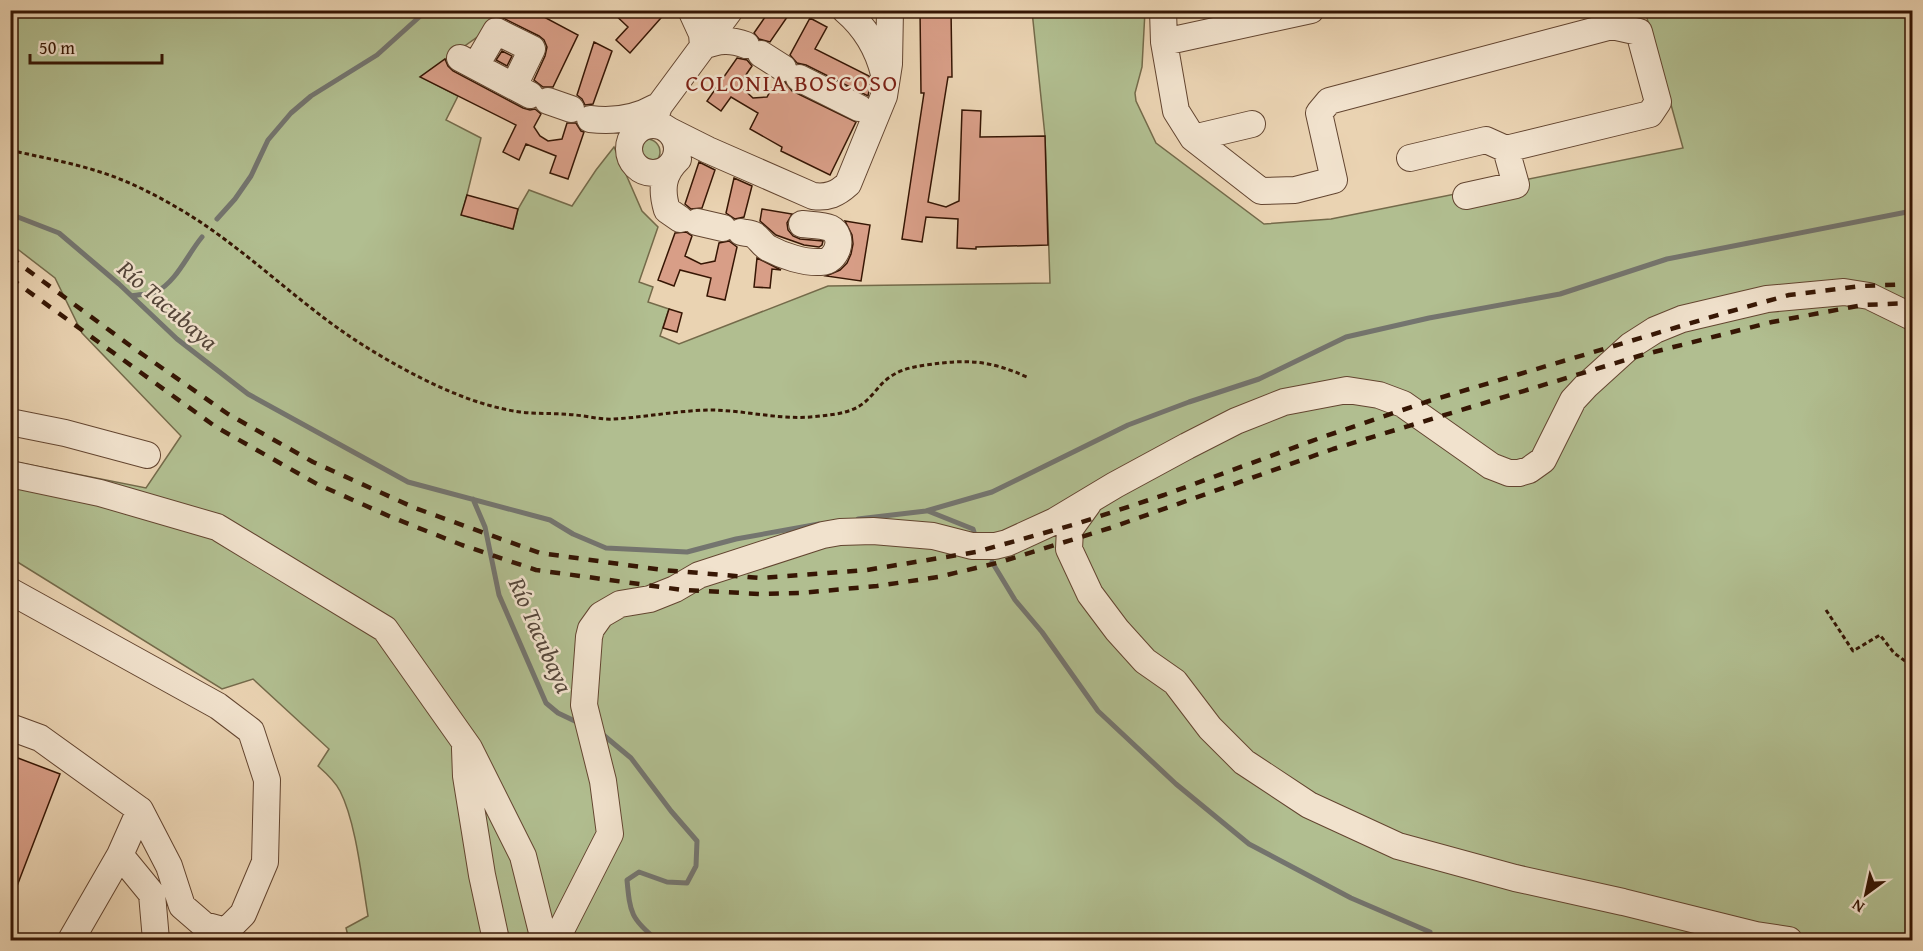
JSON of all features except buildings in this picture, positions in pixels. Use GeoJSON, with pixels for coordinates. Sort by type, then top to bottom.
{"type":"FeatureCollection","features":[{"type":"Feature","properties":{"kind":"street"},"geometry":{"type":"LineString","coordinates":[[691,10],[702,34],[703,46]]}},
{"type":"Feature","properties":{"kind":"street"},"geometry":{"type":"LineString","coordinates":[[705,10],[721,10]]}},
{"type":"Feature","properties":{"kind":"street"},"geometry":{"type":"LineString","coordinates":[[708,150],[687,153],[665,170],[656,173],[639,168],[631,158],[630,144],[633,136],[654,121],[703,46],[730,10]]}},
{"type":"Feature","properties":{"kind":"street"},"geometry":{"type":"LineString","coordinates":[[703,46],[717,40],[746,45],[738,27],[735,10]]}},
{"type":"Feature","properties":{"kind":"street"},"geometry":{"type":"LineString","coordinates":[[845,10],[859,23],[876,50],[885,81],[884,96]]}},
{"type":"Feature","properties":{"kind":"street"},"geometry":{"type":"LineString","coordinates":[[654,121],[670,132],[677,148],[676,157],[664,181],[664,198],[667,210],[680,219],[665,215],[649,202],[643,192],[627,146],[619,135],[590,119],[624,119],[642,114],[708,150],[813,196],[829,196],[837,193],[848,184],[884,96],[889,64],[890,10]]}},
{"type":"Feature","properties":{"kind":"street"},"geometry":{"type":"LineString","coordinates":[[1162,10],[1164,42],[1176,111],[1193,138],[1262,191],[1295,190],[1334,180],[1320,113],[1329,101],[1612,26],[1639,32],[1658,102],[1650,114],[1506,149],[1486,141],[1410,159]]}},
{"type":"Feature","properties":{"kind":"street"},"geometry":{"type":"LineString","coordinates":[[1164,42],[1311,10]]}},
{"type":"Feature","properties":{"kind":"street"},"geometry":{"type":"LineString","coordinates":[[496,31],[532,49],[541,98],[471,57],[496,31]]}},
{"type":"Feature","properties":{"kind":"street"},"geometry":{"type":"LineString","coordinates":[[761,54],[791,73],[859,108]]}},
{"type":"Feature","properties":{"kind":"street"},"geometry":{"type":"LineString","coordinates":[[1193,138],[1252,124]]}},
{"type":"Feature","properties":{"kind":"street"},"geometry":{"type":"LineString","coordinates":[[1466,196],[1516,185],[1506,149]]}},
{"type":"Feature","properties":{"kind":"street"},"geometry":{"type":"LineString","coordinates":[[697,222],[755,236],[767,247],[795,258],[822,262],[833,257],[838,247],[834,232],[830,228],[802,224]]}},
{"type":"Feature","properties":{"kind":"street"},"geometry":{"type":"LineString","coordinates":[[556,940],[610,834],[603,782],[584,705],[591,629],[601,615],[620,604],[650,599],[675,589],[699,575],[807,539],[840,532],[873,531],[919,534],[972,546],[995,546],[1018,539],[1054,521],[1236,421],[1284,402],[1347,390],[1379,395],[1403,404],[1491,466],[1500,471],[1519,473],[1543,460],[1573,400],[1586,386],[1630,346],[1655,330],[1682,319],[1767,299],[1844,292],[1869,296],[1912,317]]}},
{"type":"Feature","properties":{"kind":"street"},"geometry":{"type":"LineString","coordinates":[[10,422],[147,454]]}},
{"type":"Feature","properties":{"kind":"street"},"geometry":{"type":"LineString","coordinates":[[10,474],[100,493],[217,527],[386,629],[464,741],[523,856],[544,940]]}},
{"type":"Feature","properties":{"kind":"street"},"geometry":{"type":"LineString","coordinates":[[1091,499],[1070,529],[1069,549],[1090,594],[1138,654],[1175,682],[1210,728],[1244,762],[1309,805],[1398,846],[1515,878],[1623,902],[1756,936],[1789,940]]}},
{"type":"Feature","properties":{"kind":"street"},"geometry":{"type":"LineString","coordinates":[[10,591],[218,706],[251,731],[267,780],[265,862],[243,914],[226,931],[204,925],[182,906],[169,866],[140,810],[40,738],[10,727]]}},
{"type":"Feature","properties":{"kind":"street"},"geometry":{"type":"LineString","coordinates":[[464,741],[465,776],[496,940]]}},
{"type":"Feature","properties":{"kind":"street"},"geometry":{"type":"LineString","coordinates":[[71,940],[120,855],[140,810]]}},
{"type":"Feature","properties":{"kind":"street"},"geometry":{"type":"LineString","coordinates":[[120,855],[152,894],[156,940]]}},
{"type":"Feature","properties":{"kind":"path"},"geometry":{"type":"LineString","coordinates":[[10,150],[100,172],[160,198],[220,235],[322,316],[374,353],[460,396],[499,408],[602,419],[707,410],[734,411],[774,417],[814,417],[854,409],[863,404],[892,375],[914,366],[950,361],[974,361],[993,364],[1029,378]]}},
{"type":"Feature","properties":{"kind":"path"},"geometry":{"type":"LineString","coordinates":[[1826,610],[1853,651],[1880,635],[1894,653],[1912,666]]}},
{"type":"Feature","properties":{"kind":"green space"},"geometry":{"type":"Polygon","coordinates":[[[11,11],[514,11],[421,77],[458,96],[446,120],[481,138],[462,215],[513,229],[518,209],[529,190],[572,206],[614,147],[642,211],[658,227],[639,282],[653,287],[648,302],[669,309],[660,336],[679,344],[828,286],[1050,283],[1045,136],[1032,11],[1145,11],[1142,67],[1135,93],[1136,101],[1156,143],[1264,224],[1331,219],[1683,148],[1645,11],[1912,11],[1912,940],[349,940],[346,928],[368,916],[358,852],[346,804],[336,784],[318,766],[329,749],[253,679],[222,689],[11,558],[10,461],[146,488],[181,436],[82,333],[55,278],[11,244],[11,11]]]}},
{"type":"Feature","properties":{"kind":"green space"},"geometry":{"type":"Polygon","coordinates":[[[647,139],[656,143],[660,152],[656,161],[647,165],[638,161],[634,152],[638,143],[647,139]]]}},
{"type":"Feature","properties":{"kind":"waterway"},"geometry":{"type":"LineString","coordinates":[[217,219],[251,176],[268,140],[291,113],[311,96],[377,55],[427,10]]}},
{"type":"Feature","properties":{"kind":"waterway"},"geometry":{"type":"LineString","coordinates":[[858,519],[926,511],[992,492],[1128,425],[1259,379],[1346,337],[1429,318],[1560,294],[1667,259],[1912,211]]}},
{"type":"Feature","properties":{"kind":"waterway","name":"Río Tacubaya"},"geometry":{"type":"LineString","coordinates":[[10,214],[59,233],[119,284],[177,339],[248,394],[408,482],[550,520],[573,534],[606,548],[687,552],[736,539],[819,524]]}},
{"type":"Feature","properties":{"kind":"waterway"},"geometry":{"type":"LineString","coordinates":[[132,296],[153,293],[163,287],[176,275],[202,237]]}},
{"type":"Feature","properties":{"kind":"waterway","name":"Río Tacubaya"},"geometry":{"type":"LineString","coordinates":[[473,499],[485,527],[499,595],[546,703],[558,713],[579,723]]}},
{"type":"Feature","properties":{"kind":"waterway"},"geometry":{"type":"LineString","coordinates":[[928,511],[973,529],[974,532]]}},
{"type":"Feature","properties":{"kind":"waterway"},"geometry":{"type":"LineString","coordinates":[[992,562],[1015,600],[1042,632],[1098,711],[1176,784],[1249,844],[1351,898],[1430,932]]}},
{"type":"Feature","properties":{"kind":"waterway","name":"Río Tacubaya"},"geometry":{"type":"LineString","coordinates":[[601,733],[631,758],[697,841],[696,866],[687,883],[667,882],[639,872],[627,880],[633,914],[657,940]]}},
{"type":"Feature","properties":{"kind":"railway"},"geometry":{"type":"LineString","coordinates":[[10,257],[228,414],[313,462],[415,508],[540,553],[663,570],[760,578],[867,570],[976,552],[1076,524],[1164,495],[1429,401],[1728,312],[1789,295],[1862,286],[1912,284]]}},
{"type":"Feature","properties":{"kind":"railway"},"geometry":{"type":"LineString","coordinates":[[10,278],[216,427],[317,484],[391,517],[462,545],[536,570],[683,590],[761,594],[877,586],[938,577],[997,563],[1110,528],[1333,449],[1642,355],[1772,322],[1863,305],[1912,303]]}},
{"type":"Feature","properties":{"kind":"district","name":"COLONIA BOSCOSO"},"geometry":{"type":"Point","coordinates":[792,82]}}]}
